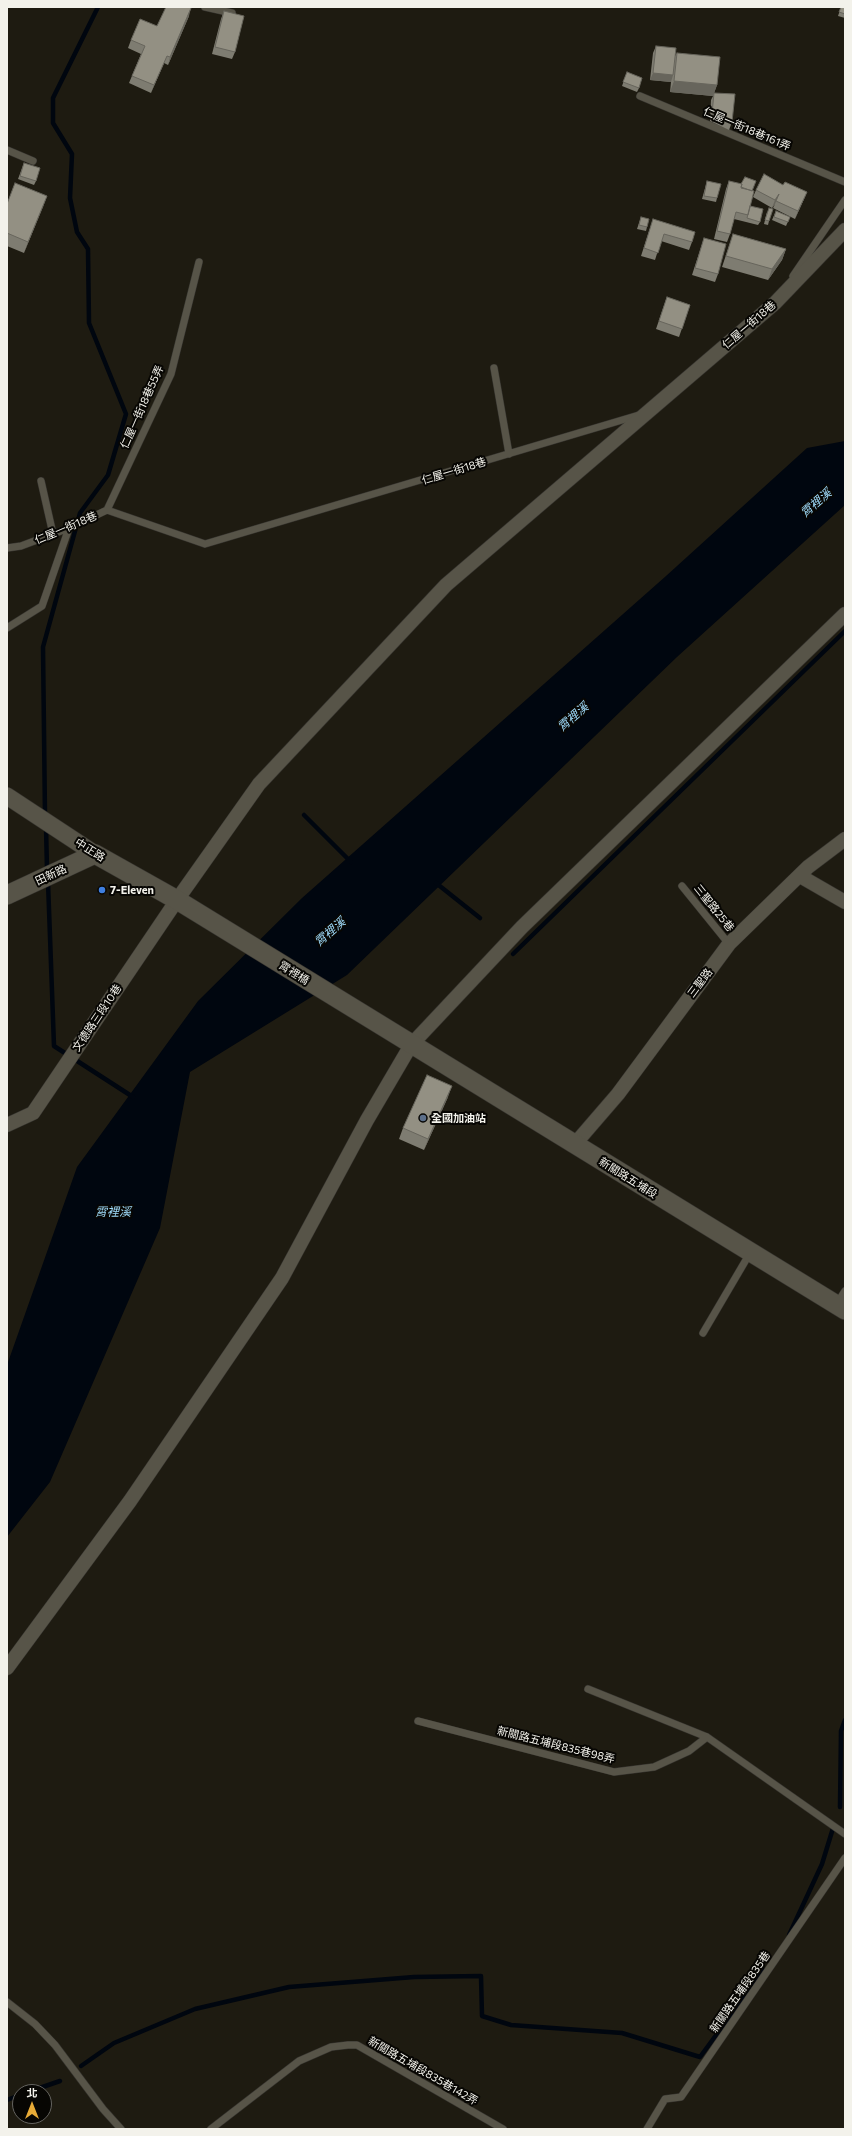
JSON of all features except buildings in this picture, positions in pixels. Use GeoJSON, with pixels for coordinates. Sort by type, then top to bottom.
{"type":"FeatureCollection","features":[{"type":"Feature","properties":{"kind":"main road","name":"中正路"},"geometry":{"type":"LineString","coordinates":[[95,854],[177,900]]}},
{"type":"Feature","properties":{"kind":"main road","name":"田新路"},"geometry":{"type":"LineString","coordinates":[[7,895],[95,854]]}},
{"type":"Feature","properties":{"kind":"main road","name":"霄裡橋"},"geometry":{"type":"LineString","coordinates":[[177,900],[411,1045]]}},
{"type":"Feature","properties":{"kind":"main road","name":"新關路五埔段"},"geometry":{"type":"LineString","coordinates":[[411,1045],[750,1253],[842,1302]]}},
{"type":"Feature","properties":{"kind":"street","name":"仁屋一街18巷"},"geometry":{"type":"LineString","coordinates":[[650,412],[775,303],[845,230]]}},
{"type":"Feature","properties":{"kind":"street","name":"文德路三段10巷"},"geometry":{"type":"LineString","coordinates":[[7,1125],[33,1112],[258,784],[446,585],[650,412]]}},
{"type":"Feature","properties":{"kind":"street"},"geometry":{"type":"LineString","coordinates":[[7,1668],[130,1501],[282,1278],[367,1120],[411,1045],[522,927],[845,614]]}},
{"type":"Feature","properties":{"kind":"street","name":"中正路"},"geometry":{"type":"LineString","coordinates":[[7,796],[95,854]]}},
{"type":"Feature","properties":{"kind":"street","name":"三聖路"},"geometry":{"type":"LineString","coordinates":[[574,1145],[618,1094],[729,944],[800,876],[845,840]]}},
{"type":"Feature","properties":{"kind":"street"},"geometry":{"type":"LineString","coordinates":[[800,876],[845,902]]}},
{"type":"Feature","properties":{"kind":"lane"},"geometry":{"type":"LineString","coordinates":[[205,7],[235,14]]}},
{"type":"Feature","properties":{"kind":"lane","name":"仁屋一街18巷161弄"},"geometry":{"type":"LineString","coordinates":[[640,96],[845,182]]}},
{"type":"Feature","properties":{"kind":"lane"},"geometry":{"type":"LineString","coordinates":[[7,150],[33,161]]}},
{"type":"Feature","properties":{"kind":"lane"},"geometry":{"type":"LineString","coordinates":[[775,303],[845,200]]}},
{"type":"Feature","properties":{"kind":"lane","name":"仁屋一街18巷55弄"},"geometry":{"type":"LineString","coordinates":[[107,510],[170,374],[200,262]]}},
{"type":"Feature","properties":{"kind":"lane"},"geometry":{"type":"LineString","coordinates":[[494,368],[509,454]]}},
{"type":"Feature","properties":{"kind":"lane","name":"仁屋一街18巷"},"geometry":{"type":"LineString","coordinates":[[7,548],[21,546],[53,534],[107,510],[205,544],[650,412]]}},
{"type":"Feature","properties":{"kind":"lane"},"geometry":{"type":"LineString","coordinates":[[41,481],[53,534]]}},
{"type":"Feature","properties":{"kind":"lane"},"geometry":{"type":"LineString","coordinates":[[7,628],[42,606],[68,528]]}},
{"type":"Feature","properties":{"kind":"lane","name":"三聖路25巷"},"geometry":{"type":"LineString","coordinates":[[682,886],[729,944]]}},
{"type":"Feature","properties":{"kind":"lane"},"geometry":{"type":"LineString","coordinates":[[703,1334],[750,1253]]}},
{"type":"Feature","properties":{"kind":"lane"},"geometry":{"type":"LineString","coordinates":[[588,1689],[707,1737],[845,1834]]}},
{"type":"Feature","properties":{"kind":"lane","name":"新關路五埔段835巷98弄"},"geometry":{"type":"LineString","coordinates":[[418,1721],[614,1772],[654,1766],[689,1751],[707,1737]]}},
{"type":"Feature","properties":{"kind":"lane","name":"新關路五埔段835巷"},"geometry":{"type":"LineString","coordinates":[[647,2129],[665,2099],[681,2097],[845,1858]]}},
{"type":"Feature","properties":{"kind":"lane"},"geometry":{"type":"LineString","coordinates":[[7,2002],[35,2024],[55,2045],[103,2109],[121,2129]]}},
{"type":"Feature","properties":{"kind":"lane","name":"新關路五埔段835巷142弄"},"geometry":{"type":"LineString","coordinates":[[211,2129],[299,2060],[331,2047],[348,2045],[357,2045],[502,2129]]}},
{"type":"Feature","properties":{"kind":"water","name":"霄裡溪"},"geometry":{"type":"Polygon","coordinates":[[[845,441],[845,505],[677,657],[347,975],[190,1072],[160,1228],[50,1482],[7,1537],[7,1365],[77,1167],[198,1001],[302,898],[666,576],[807,448],[845,441]]]}},
{"type":"Feature","properties":{"kind":"waterway"},"geometry":{"type":"LineString","coordinates":[[45,816],[43,647],[80,513],[108,475],[126,414],[89,323],[88,249],[77,232],[70,198],[72,154],[53,123],[53,98],[98,7]]}},
{"type":"Feature","properties":{"kind":"waterway"},"geometry":{"type":"LineString","coordinates":[[513,954],[845,631]]}},
{"type":"Feature","properties":{"kind":"waterway"},"geometry":{"type":"LineString","coordinates":[[304,815],[351,862]]}},
{"type":"Feature","properties":{"kind":"waterway"},"geometry":{"type":"LineString","coordinates":[[46,826],[47,870]]}},
{"type":"Feature","properties":{"kind":"waterway"},"geometry":{"type":"LineString","coordinates":[[48,882],[54,1046],[133,1097]]}},
{"type":"Feature","properties":{"kind":"waterway"},"geometry":{"type":"LineString","coordinates":[[436,883],[480,918]]}},
{"type":"Feature","properties":{"kind":"waterway"},"geometry":{"type":"LineString","coordinates":[[840,1807],[841,1731],[845,1720]]}},
{"type":"Feature","properties":{"kind":"waterway"},"geometry":{"type":"LineString","coordinates":[[789,1935],[822,1864],[834,1825]]}},
{"type":"Feature","properties":{"kind":"waterway"},"geometry":{"type":"LineString","coordinates":[[81,2066],[114,2043],[195,2009],[289,1987],[414,1977],[481,1976],[482,2016],[511,2025],[622,2033],[700,2057],[764,1970]]}},
{"type":"Feature","properties":{"kind":"waterway"},"geometry":{"type":"LineString","coordinates":[[51,2084],[60,2081]]}},
{"type":"Feature","properties":{"kind":"waterway"},"geometry":{"type":"LineString","coordinates":[[7,2100],[12,2098]]}},
{"type":"Feature","properties":{"kind":"place","name":"7-Eleven"},"geometry":{"type":"Point","coordinates":[102,890]}},
{"type":"Feature","properties":{"kind":"place","name":"全國加油站"},"geometry":{"type":"Point","coordinates":[423,1118]}}]}
